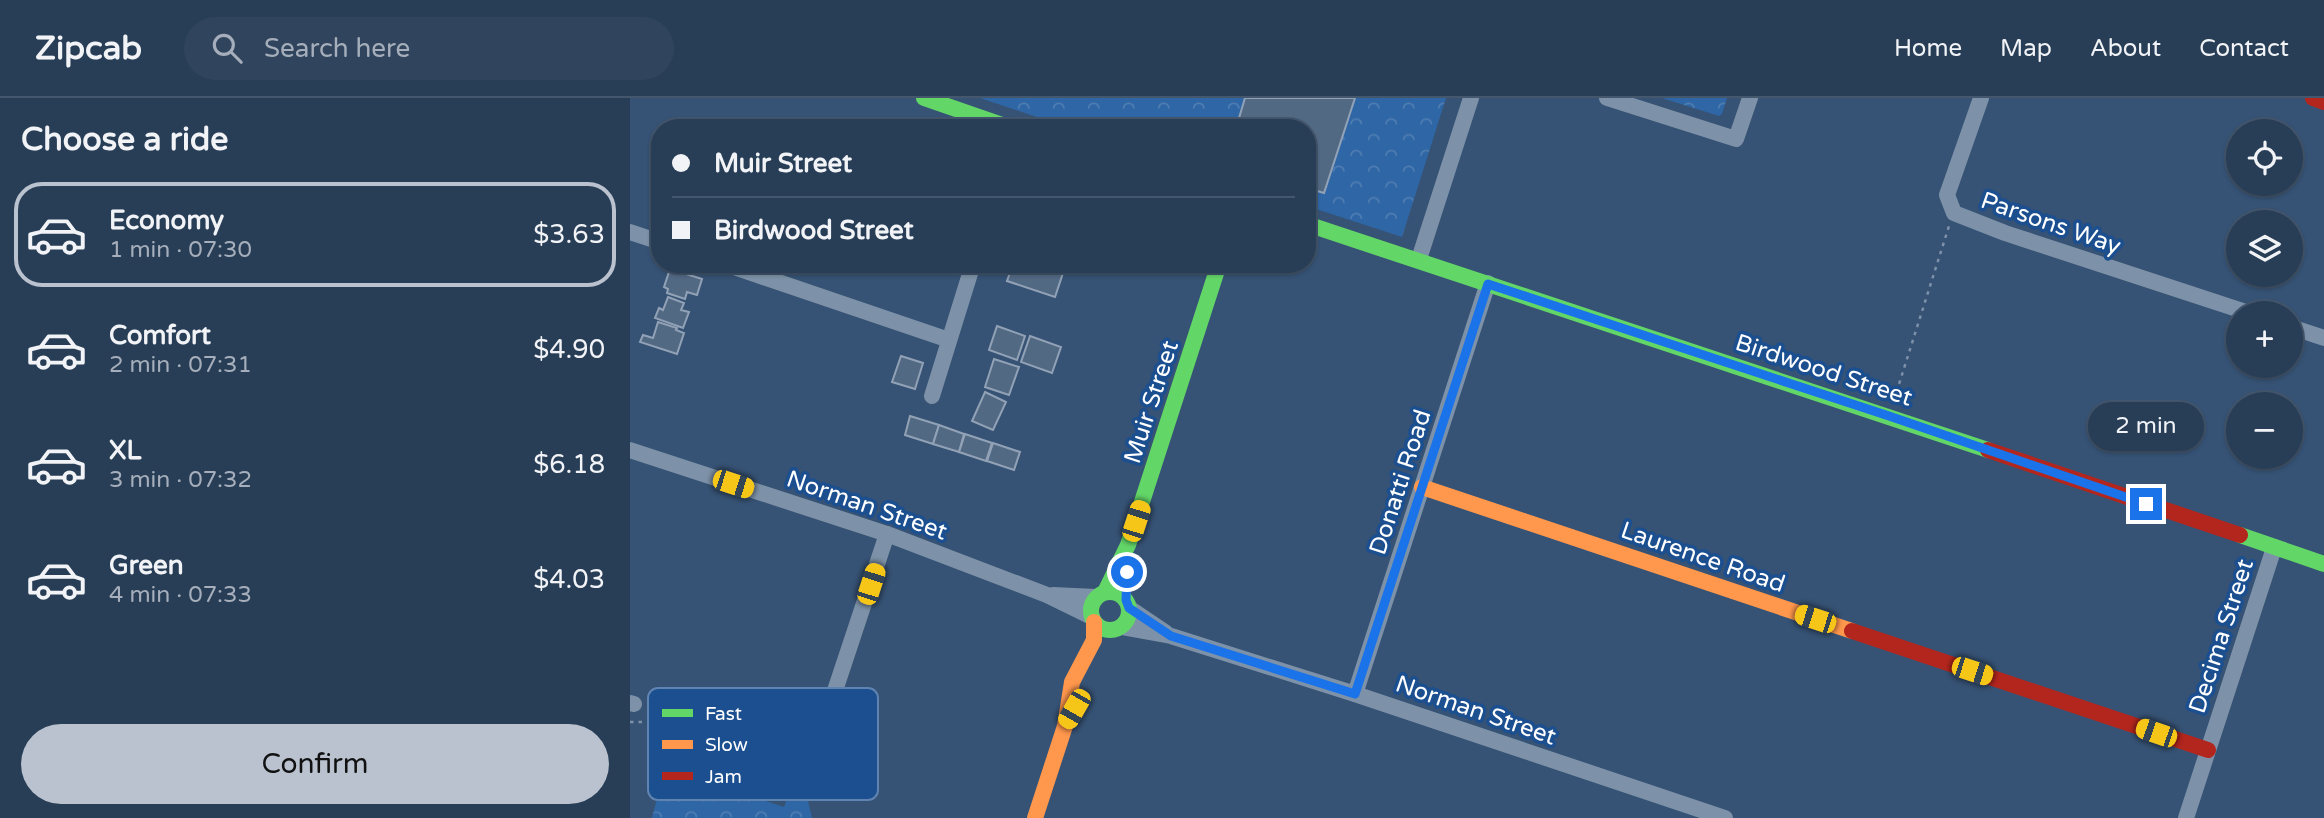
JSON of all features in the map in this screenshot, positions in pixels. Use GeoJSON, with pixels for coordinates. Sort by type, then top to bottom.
{"type":"FeatureCollection","features":[{"type":"Feature","properties":{"kind":"street"},"geometry":{"type":"LineString","coordinates":[[924,98],[985,119]]}},
{"type":"Feature","properties":{"kind":"street"},"geometry":{"type":"LineString","coordinates":[[1419,259],[1471,98]]}},
{"type":"Feature","properties":{"kind":"street"},"geometry":{"type":"LineString","coordinates":[[1607,98],[1737,139],[1750,98]]}},
{"type":"Feature","properties":{"kind":"street","name":"Parsons Way"},"geometry":{"type":"LineString","coordinates":[[1980,98],[1947,195],[1954,213],[2005,233],[2226,305]]}},
{"type":"Feature","properties":{"kind":"street"},"geometry":{"type":"LineString","coordinates":[[2313,98],[2324,102]]}},
{"type":"Feature","properties":{"kind":"street","name":"Birdwood Street"},"geometry":{"type":"LineString","coordinates":[[1316,227],[1889,416],[2324,564]]}},
{"type":"Feature","properties":{"kind":"street"},"geometry":{"type":"LineString","coordinates":[[630,232],[651,239]]}},
{"type":"Feature","properties":{"kind":"street"},"geometry":{"type":"LineString","coordinates":[[752,273],[949,340]]}},
{"type":"Feature","properties":{"kind":"street"},"geometry":{"type":"LineString","coordinates":[[932,396],[970,273]]}},
{"type":"Feature","properties":{"kind":"street","name":"Muir Street"},"geometry":{"type":"LineString","coordinates":[[1101,595],[1128,545],[1218,273]]}},
{"type":"Feature","properties":{"kind":"street","name":"Donatti Road"},"geometry":{"type":"LineString","coordinates":[[1355,694],[1488,284]]}},
{"type":"Feature","properties":{"kind":"street"},"geometry":{"type":"LineString","coordinates":[[2303,331],[2324,338]]}},
{"type":"Feature","properties":{"kind":"street","name":"Norman Street"},"geometry":{"type":"LineString","coordinates":[[630,450],[887,534],[1047,595],[1093,620]]}},
{"type":"Feature","properties":{"kind":"street","name":"Laurence Road"},"geometry":{"type":"LineString","coordinates":[[1422,487],[2208,750]]}},
{"type":"Feature","properties":{"kind":"street"},"geometry":{"type":"LineString","coordinates":[[836,688],[887,534]]}},
{"type":"Feature","properties":{"kind":"street","name":"Muir Street"},"geometry":{"type":"LineString","coordinates":[[1128,545],[1128,604]]}},
{"type":"Feature","properties":{"kind":"street","name":"Decima Street"},"geometry":{"type":"LineString","coordinates":[[2186,818],[2274,548]]}},
{"type":"Feature","properties":{"kind":"street"},"geometry":{"type":"LineString","coordinates":[[1035,818],[1065,726],[1072,682],[1094,640],[1091,606],[1101,595],[1119,594],[1128,604],[1128,618],[1118,628],[1065,726]]}},
{"type":"Feature","properties":{"kind":"street","name":"Norman Street"},"geometry":{"type":"LineString","coordinates":[[1047,595],[1101,595]]}},
{"type":"Feature","properties":{"kind":"street","name":"Norman Street"},"geometry":{"type":"LineString","coordinates":[[1128,604],[1171,636]]}},
{"type":"Feature","properties":{"kind":"street"},"geometry":{"type":"LineString","coordinates":[[1093,620],[1104,629],[1118,628]]}},
{"type":"Feature","properties":{"kind":"street","name":"Norman Street"},"geometry":{"type":"LineString","coordinates":[[1118,628],[1171,636],[1355,694],[1725,818]]}},
{"type":"Feature","properties":{"kind":"path"},"geometry":{"type":"LineString","coordinates":[[1889,416],[1954,213]]}},
{"type":"Feature","properties":{"kind":"path"},"geometry":{"type":"LineString","coordinates":[[630,722],[648,722]]}},
{"type":"Feature","properties":{"kind":"green space"},"geometry":{"type":"Polygon","coordinates":[[[980,98],[1446,98],[1402,237],[1316,209],[1316,119],[1043,119],[980,98]]]}},
{"type":"Feature","properties":{"kind":"green space"},"geometry":{"type":"Polygon","coordinates":[[[1662,98],[1727,98],[1719,116],[1662,98]]]}},
{"type":"Feature","properties":{"kind":"green space"},"geometry":{"type":"Polygon","coordinates":[[[657,800],[763,800],[784,807],[787,800],[806,800],[812,818],[652,818],[657,800]]]}},
{"type":"Feature","properties":{"kind":"building"},"geometry":{"type":"Polygon","coordinates":[[[1245,98],[1355,98],[1324,193],[1316,191],[1316,119],[1239,119],[1245,98]]]}},
{"type":"Feature","properties":{"kind":"building"},"geometry":{"type":"Polygon","coordinates":[[[669,273],[683,273],[702,279],[697,295],[687,292],[685,299],[667,293],[668,289],[664,287],[669,273]]]}},
{"type":"Feature","properties":{"kind":"building"},"geometry":{"type":"Polygon","coordinates":[[[1010,273],[1063,273],[1055,297],[1007,281],[1010,273]]]}},
{"type":"Feature","properties":{"kind":"building"},"geometry":{"type":"Polygon","coordinates":[[[668,297],[684,303],[681,310],[689,312],[683,328],[655,318],[659,308],[663,310],[668,297]]]}},
{"type":"Feature","properties":{"kind":"building"},"geometry":{"type":"Polygon","coordinates":[[[658,322],[684,333],[677,354],[640,342],[643,335],[653,338],[658,322]]]}},
{"type":"Feature","properties":{"kind":"building"},"geometry":{"type":"Polygon","coordinates":[[[997,326],[1025,336],[1017,360],[989,350],[997,326]]]}},
{"type":"Feature","properties":{"kind":"building"},"geometry":{"type":"Polygon","coordinates":[[[1030,336],[1061,347],[1052,373],[1021,362],[1030,336]]]}},
{"type":"Feature","properties":{"kind":"building"},"geometry":{"type":"Polygon","coordinates":[[[901,356],[923,363],[915,389],[892,382],[901,356]]]}},
{"type":"Feature","properties":{"kind":"building"},"geometry":{"type":"Polygon","coordinates":[[[994,359],[1019,367],[1009,395],[985,387],[994,359]]]}},
{"type":"Feature","properties":{"kind":"building"},"geometry":{"type":"Polygon","coordinates":[[[985,392],[1006,402],[993,430],[972,421],[985,392]]]}},
{"type":"Feature","properties":{"kind":"building"},"geometry":{"type":"Polygon","coordinates":[[[910,416],[939,425],[933,444],[905,435],[910,416]]]}},
{"type":"Feature","properties":{"kind":"building"},"geometry":{"type":"Polygon","coordinates":[[[939,425],[964,434],[959,452],[933,444],[939,425]]]}},
{"type":"Feature","properties":{"kind":"building"},"geometry":{"type":"Polygon","coordinates":[[[965,434],[992,443],[986,461],[959,452],[965,434]]]}},
{"type":"Feature","properties":{"kind":"building"},"geometry":{"type":"Polygon","coordinates":[[[993,443],[1020,452],[1014,470],[987,461],[993,443]]]}},
{"type":"Feature","properties":{"kind":"traffic: fast"},"geometry":{"type":"LineString","coordinates":[[924,98],[985,119]]}},
{"type":"Feature","properties":{"kind":"traffic: fast"},"geometry":{"type":"LineString","coordinates":[[1316,227],[1988,450]]}},
{"type":"Feature","properties":{"kind":"traffic: fast"},"geometry":{"type":"LineString","coordinates":[[1105,592],[1128,545],[1216,273]]}},
{"type":"Feature","properties":{"kind":"traffic: fast"},"geometry":{"type":"LineString","coordinates":[[2240,535],[2324,564]]}},
{"type":"Feature","properties":{"kind":"traffic: fast"},"geometry":{"type":"LineString","coordinates":[[1110,592],[1124,597],[1129,611],[1124,625],[1110,630],[1096,625],[1091,611],[1096,597],[1110,592]]}},
{"type":"Feature","properties":{"kind":"traffic: slow"},"geometry":{"type":"LineString","coordinates":[[1422,487],[1852,631]]}},
{"type":"Feature","properties":{"kind":"traffic: slow"},"geometry":{"type":"LineString","coordinates":[[1035,818],[1065,726],[1072,682],[1094,640],[1094,622]]}},
{"type":"Feature","properties":{"kind":"traffic: jam"},"geometry":{"type":"LineString","coordinates":[[2313,98],[2324,102]]}},
{"type":"Feature","properties":{"kind":"traffic: jam"},"geometry":{"type":"LineString","coordinates":[[1988,450],[2240,535]]}},
{"type":"Feature","properties":{"kind":"traffic: jam"},"geometry":{"type":"LineString","coordinates":[[1852,631],[2208,750]]}},
{"type":"Feature","properties":{"kind":"route"},"geometry":{"type":"LineString","coordinates":[[1127,572],[1126,600],[1129,608],[1171,636],[1355,694],[1488,284],[2146,504]]}}]}
